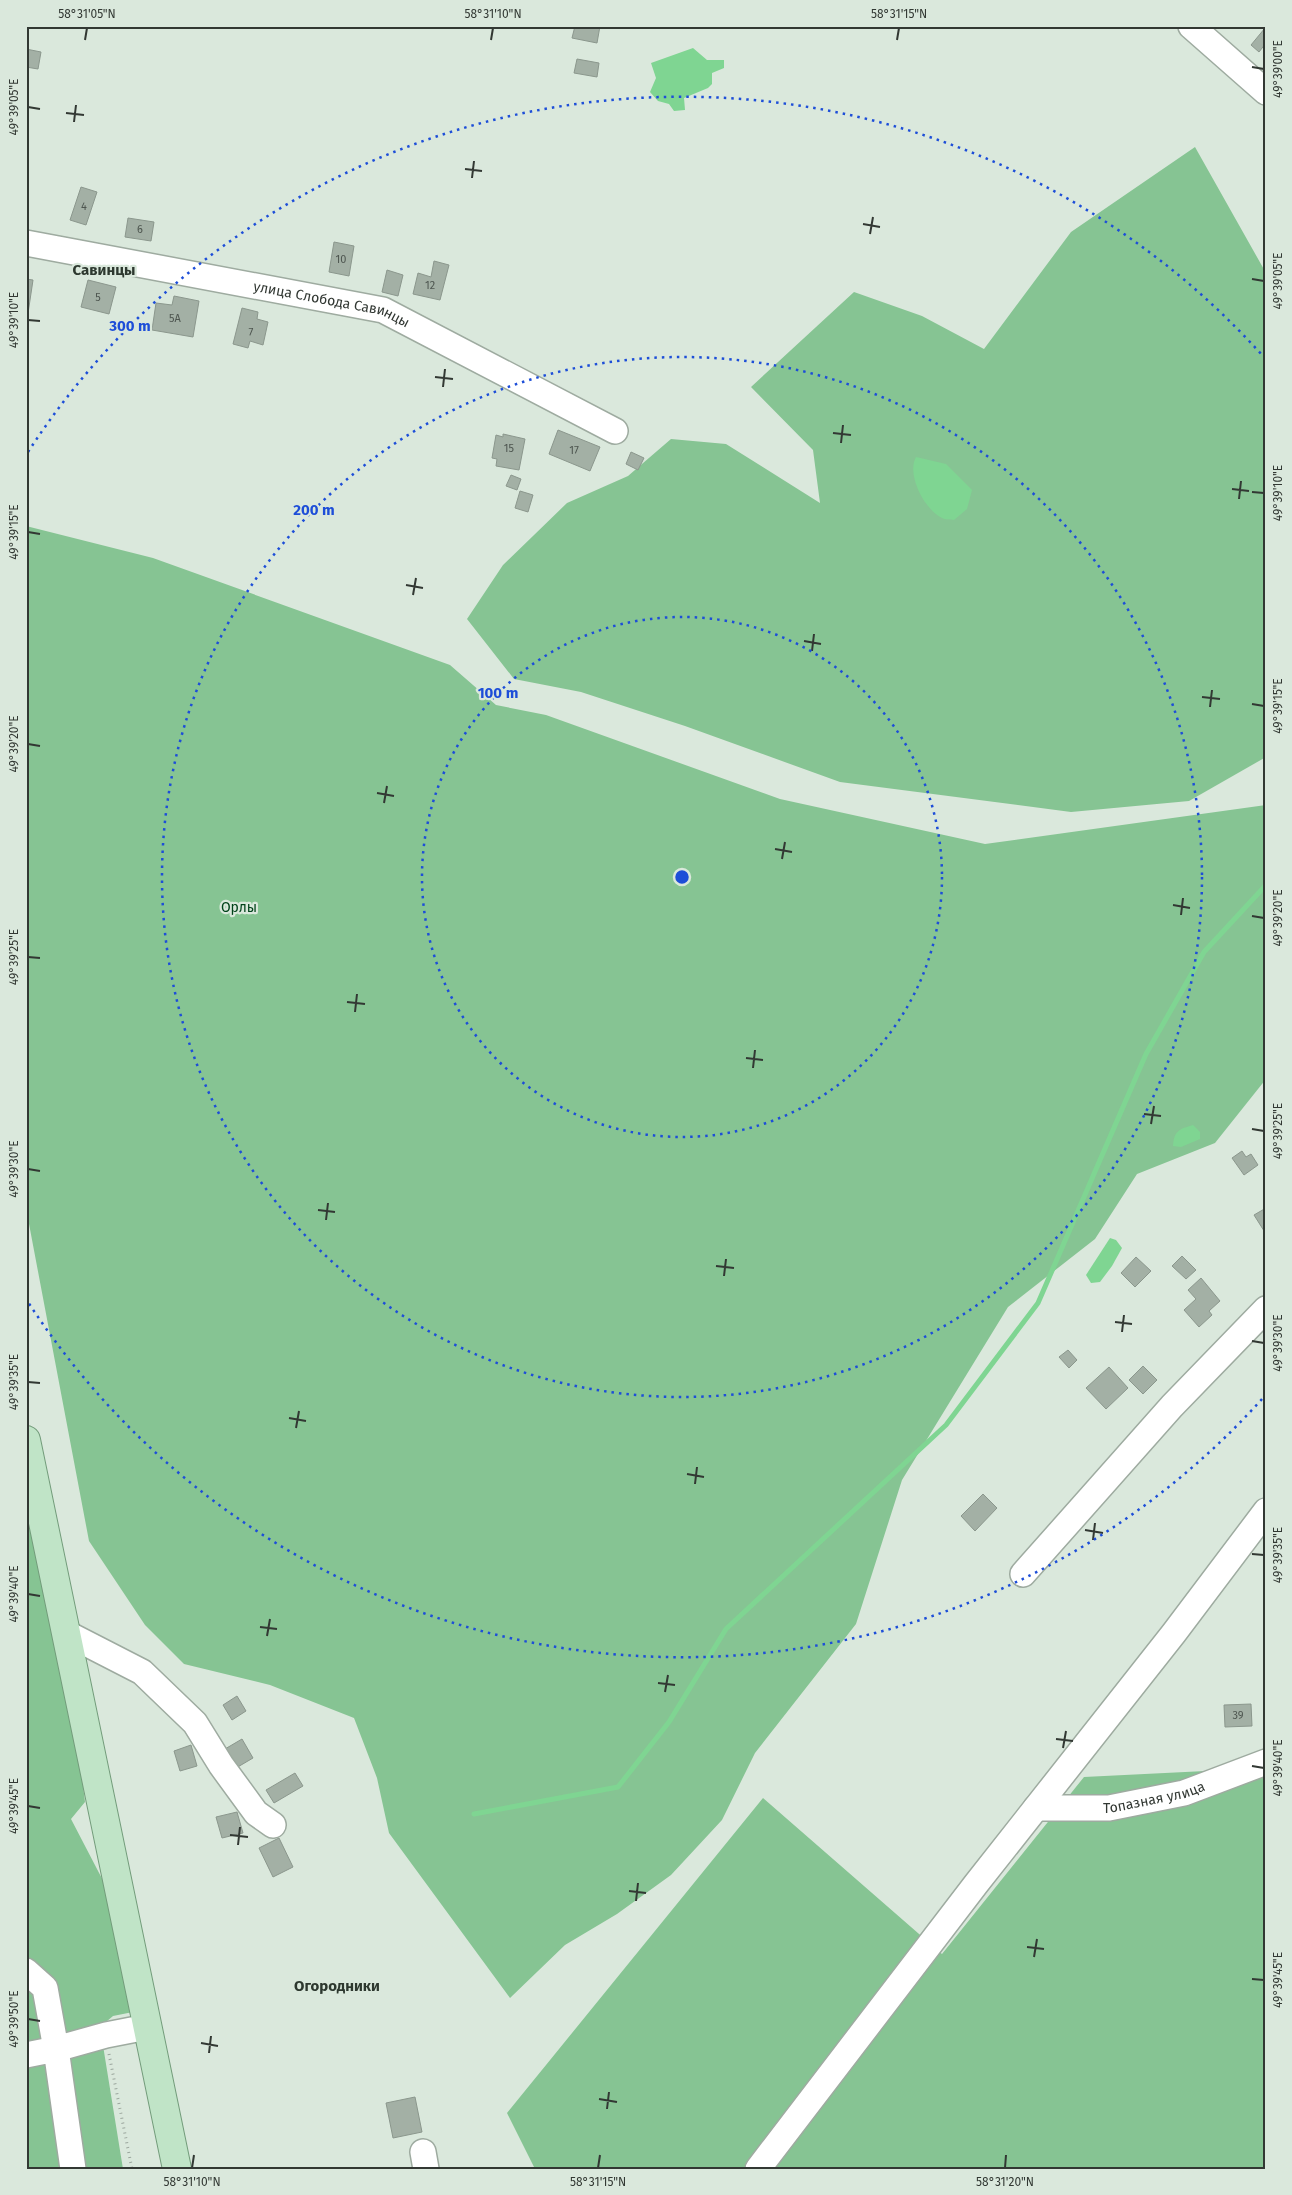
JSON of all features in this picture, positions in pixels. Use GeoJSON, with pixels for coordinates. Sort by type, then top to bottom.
{"type":"FeatureCollection","features":[{"type":"Feature","properties":{"kind":"main road"},"geometry":{"type":"LineString","coordinates":[[27,1450],[177,2169]]}},
{"type":"Feature","properties":{"kind":"street"},"geometry":{"type":"LineString","coordinates":[[1191,26],[1266,92]]}},
{"type":"Feature","properties":{"kind":"street","name":"улица Слобода Савинцы"},"geometry":{"type":"LineString","coordinates":[[26,243],[383,310],[615,431]]}},
{"type":"Feature","properties":{"kind":"street"},"geometry":{"type":"LineString","coordinates":[[1023,1574],[1172,1406],[1266,1310]]}},
{"type":"Feature","properties":{"kind":"street"},"geometry":{"type":"LineString","coordinates":[[758,2169],[1036,1808],[1261,1521]]}},
{"type":"Feature","properties":{"kind":"street"},"geometry":{"type":"LineString","coordinates":[[66,1633],[142,1672],[195,1723],[220,1765],[256,1813],[273,1825]]}},
{"type":"Feature","properties":{"kind":"street","name":"Топазная улица"},"geometry":{"type":"LineString","coordinates":[[1036,1808],[1109,1808],[1184,1793],[1266,1762]]}},
{"type":"Feature","properties":{"kind":"street"},"geometry":{"type":"LineString","coordinates":[[26,1971],[45,1988],[56,2049],[73,2169]]}},
{"type":"Feature","properties":{"kind":"street"},"geometry":{"type":"LineString","coordinates":[[26,2055],[106,2035],[148,2027]]}},
{"type":"Feature","properties":{"kind":"path"},"geometry":{"type":"LineString","coordinates":[[106,2035],[132,2169]]}},
{"type":"Feature","properties":{"kind":"green space"},"geometry":{"type":"Polygon","coordinates":[[[1195,147],[1266,273],[1266,757],[1189,801],[1071,812],[840,782],[685,726],[581,692],[514,679],[467,619],[503,565],[567,503],[628,476],[671,439],[726,444],[820,503],[813,450],[751,387],[854,292],[922,316],[984,349],[1071,232],[1195,147]]]}},
{"type":"Feature","properties":{"kind":"green space","name":"Орлы"},"geometry":{"type":"Polygon","coordinates":[[[26,526],[153,558],[450,665],[496,705],[546,715],[780,799],[985,844],[1266,805],[1266,1079],[1215,1143],[1137,1174],[1095,1239],[1008,1307],[902,1480],[856,1624],[755,1753],[722,1820],[671,1875],[617,1914],[565,1945],[510,1998],[389,1833],[377,1778],[354,1718],[270,1685],[184,1664],[145,1625],[89,1541],[26,1208],[26,526]]]}},
{"type":"Feature","properties":{"kind":"green space"},"geometry":{"type":"Polygon","coordinates":[[[26,1511],[76,1728],[85,1802],[71,1819],[110,1894],[133,2012],[113,2016],[100,2027],[123,2169],[26,2169],[26,1511]]]}},
{"type":"Feature","properties":{"kind":"green space"},"geometry":{"type":"Polygon","coordinates":[[[1266,1768],[1266,2169],[535,2169],[507,2113],[763,1798],[942,1954],[1084,1777],[1266,1768]]]}},
{"type":"Feature","properties":{"kind":"shaded area"},"geometry":{"type":"Polygon","coordinates":[[[693,48],[707,60],[724,60],[724,68],[712,73],[712,84],[708,88],[684,98],[685,110],[674,111],[669,104],[658,101],[650,92],[656,78],[651,63],[693,48]]]}},
{"type":"Feature","properties":{"kind":"shaded area"},"geometry":{"type":"Polygon","coordinates":[[[916,457],[946,464],[972,490],[967,509],[954,520],[943,519],[929,508],[924,500],[915,482],[913,473],[916,457]]]}},
{"type":"Feature","properties":{"kind":"shaded area"},"geometry":{"type":"Polygon","coordinates":[[[1193,1125],[1200,1132],[1200,1139],[1181,1147],[1173,1146],[1178,1131],[1193,1125]]]}},
{"type":"Feature","properties":{"kind":"shaded area"},"geometry":{"type":"Polygon","coordinates":[[[1110,1238],[1116,1240],[1122,1248],[1100,1282],[1091,1283],[1086,1275],[1110,1238]]]}},
{"type":"Feature","properties":{"kind":"building"},"geometry":{"type":"Polygon","coordinates":[[[575,26],[600,26],[597,43],[572,38],[575,26]]]}},
{"type":"Feature","properties":{"kind":"building"},"geometry":{"type":"Polygon","coordinates":[[[1265,28],[1266,43],[1259,52],[1251,45],[1265,28]]]}},
{"type":"Feature","properties":{"kind":"building"},"geometry":{"type":"Polygon","coordinates":[[[26,49],[41,52],[38,69],[26,67],[26,49]]]}},
{"type":"Feature","properties":{"kind":"building"},"geometry":{"type":"Polygon","coordinates":[[[577,59],[599,63],[597,77],[574,73],[577,59]]]}},
{"type":"Feature","properties":{"kind":"building"},"geometry":{"type":"Polygon","coordinates":[[[81,187],[97,192],[86,225],[70,220],[81,187]]]}},
{"type":"Feature","properties":{"kind":"building"},"geometry":{"type":"Polygon","coordinates":[[[128,218],[154,222],[151,241],[125,237],[128,218]]]}},
{"type":"Feature","properties":{"kind":"building"},"geometry":{"type":"Polygon","coordinates":[[[334,242],[354,246],[349,276],[329,272],[334,242]]]}},
{"type":"Feature","properties":{"kind":"building"},"geometry":{"type":"Polygon","coordinates":[[[434,261],[449,265],[440,300],[413,294],[418,273],[431,277],[434,261]]]}},
{"type":"Feature","properties":{"kind":"building"},"geometry":{"type":"Polygon","coordinates":[[[387,270],[403,275],[398,296],[382,292],[387,270]]]}},
{"type":"Feature","properties":{"kind":"building"},"geometry":{"type":"Polygon","coordinates":[[[26,279],[33,280],[27,320],[26,320],[26,279]]]}},
{"type":"Feature","properties":{"kind":"building"},"geometry":{"type":"Polygon","coordinates":[[[88,280],[116,287],[109,314],[81,307],[88,280]]]}},
{"type":"Feature","properties":{"kind":"building"},"geometry":{"type":"Polygon","coordinates":[[[174,296],[199,301],[193,337],[152,330],[156,303],[172,305],[174,296]]]}},
{"type":"Feature","properties":{"kind":"building"},"geometry":{"type":"Polygon","coordinates":[[[242,308],[258,312],[257,319],[268,322],[263,345],[250,341],[248,348],[233,344],[242,308]]]}},
{"type":"Feature","properties":{"kind":"building"},"geometry":{"type":"Polygon","coordinates":[[[558,430],[600,447],[590,471],[549,454],[558,430]]]}},
{"type":"Feature","properties":{"kind":"building"},"geometry":{"type":"Polygon","coordinates":[[[503,434],[525,439],[519,470],[496,466],[497,459],[492,458],[496,435],[503,437],[503,434]]]}},
{"type":"Feature","properties":{"kind":"building"},"geometry":{"type":"Polygon","coordinates":[[[631,452],[644,458],[638,470],[626,464],[631,452]]]}},
{"type":"Feature","properties":{"kind":"building"},"geometry":{"type":"Polygon","coordinates":[[[511,475],[521,479],[517,490],[506,486],[511,475]]]}},
{"type":"Feature","properties":{"kind":"building"},"geometry":{"type":"Polygon","coordinates":[[[520,491],[533,495],[528,512],[515,508],[520,491]]]}},
{"type":"Feature","properties":{"kind":"building"},"geometry":{"type":"Polygon","coordinates":[[[1242,1151],[1246,1157],[1251,1154],[1258,1165],[1244,1175],[1232,1158],[1242,1151]]]}},
{"type":"Feature","properties":{"kind":"building"},"geometry":{"type":"Polygon","coordinates":[[[1266,1208],[1266,1234],[1254,1215],[1266,1208]]]}},
{"type":"Feature","properties":{"kind":"building"},"geometry":{"type":"Polygon","coordinates":[[[1182,1256],[1196,1270],[1186,1279],[1172,1266],[1182,1256]]]}},
{"type":"Feature","properties":{"kind":"building"},"geometry":{"type":"Polygon","coordinates":[[[1136,1257],[1151,1271],[1135,1287],[1121,1273],[1136,1257]]]}},
{"type":"Feature","properties":{"kind":"building"},"geometry":{"type":"Polygon","coordinates":[[[1201,1278],[1220,1301],[1209,1311],[1212,1315],[1199,1327],[1184,1310],[1196,1299],[1188,1290],[1201,1278]]]}},
{"type":"Feature","properties":{"kind":"building"},"geometry":{"type":"Polygon","coordinates":[[[1068,1350],[1077,1360],[1069,1368],[1059,1357],[1068,1350]]]}},
{"type":"Feature","properties":{"kind":"building"},"geometry":{"type":"Polygon","coordinates":[[[1143,1366],[1157,1380],[1143,1394],[1129,1380],[1143,1366]]]}},
{"type":"Feature","properties":{"kind":"building"},"geometry":{"type":"Polygon","coordinates":[[[1109,1367],[1128,1388],[1106,1409],[1086,1388],[1109,1367]]]}},
{"type":"Feature","properties":{"kind":"building"},"geometry":{"type":"Polygon","coordinates":[[[983,1494],[997,1508],[975,1531],[961,1516],[983,1494]]]}},
{"type":"Feature","properties":{"kind":"building"},"geometry":{"type":"Polygon","coordinates":[[[237,1696],[246,1711],[232,1720],[223,1705],[237,1696]]]}},
{"type":"Feature","properties":{"kind":"building"},"geometry":{"type":"Polygon","coordinates":[[[1251,1704],[1252,1726],[1225,1727],[1224,1705],[1251,1704]]]}},
{"type":"Feature","properties":{"kind":"building"},"geometry":{"type":"Polygon","coordinates":[[[242,1739],[253,1758],[236,1768],[225,1749],[242,1739]]]}},
{"type":"Feature","properties":{"kind":"building"},"geometry":{"type":"Polygon","coordinates":[[[191,1745],[197,1766],[180,1771],[174,1751],[191,1745]]]}},
{"type":"Feature","properties":{"kind":"building"},"geometry":{"type":"Polygon","coordinates":[[[295,1773],[303,1786],[274,1803],[266,1790],[295,1773]]]}},
{"type":"Feature","properties":{"kind":"building"},"geometry":{"type":"Polygon","coordinates":[[[237,1812],[243,1833],[222,1838],[216,1817],[237,1812]]]}},
{"type":"Feature","properties":{"kind":"building"},"geometry":{"type":"Polygon","coordinates":[[[279,1838],[293,1867],[273,1877],[259,1848],[279,1838]]]}},
{"type":"Feature","properties":{"kind":"building"},"geometry":{"type":"Polygon","coordinates":[[[415,2097],[422,2132],[393,2138],[386,2103],[415,2097]]]}},
{"type":"Feature","properties":{"kind":"waterway"},"geometry":{"type":"LineString","coordinates":[[474,1814],[618,1787],[669,1722],[726,1629],[946,1425],[1038,1303],[1146,1054],[1204,952],[1266,885]]}},
{"type":"Feature","properties":{"kind":"district","name":"Савинцы"},"geometry":{"type":"Point","coordinates":[104,270]}},
{"type":"Feature","properties":{"kind":"district","name":"Огородники"},"geometry":{"type":"Point","coordinates":[337,1986]}}]}
